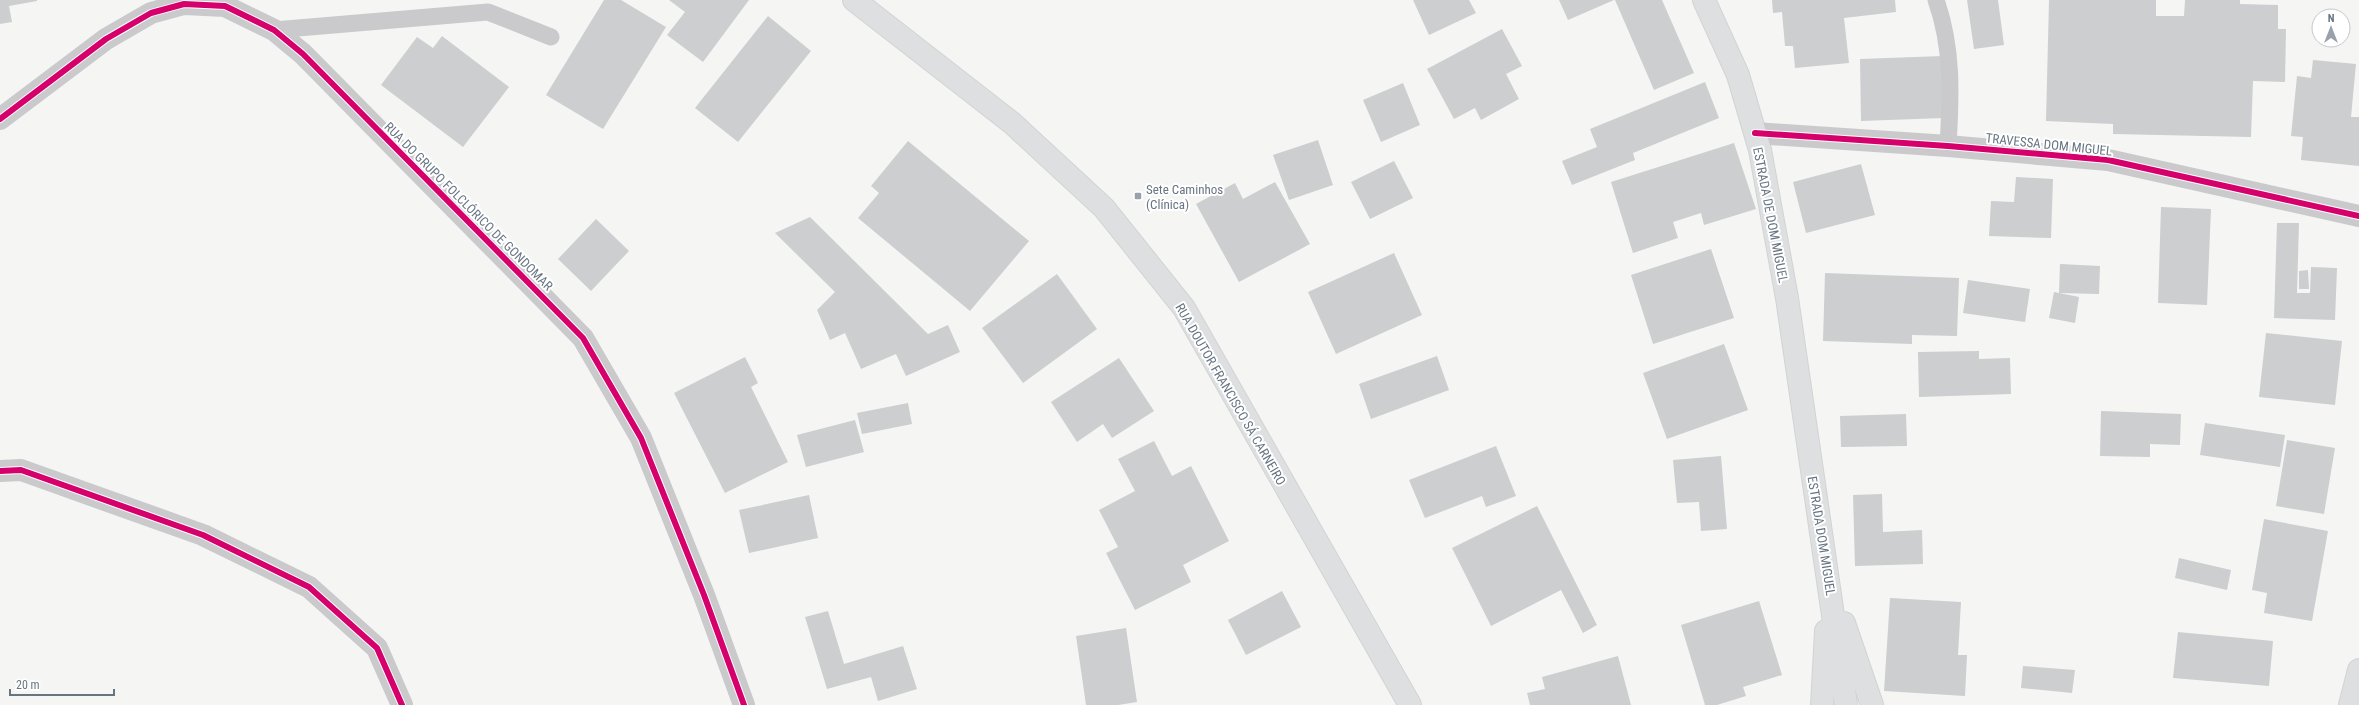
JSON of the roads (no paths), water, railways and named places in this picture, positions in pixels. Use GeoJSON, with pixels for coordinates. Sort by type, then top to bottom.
{"type":"FeatureCollection","features":[{"type":"Feature","properties":{"kind":"main road","name":"RUA DOUTOR FRANCISCO SÁ CARNEIRO"},"geometry":{"type":"LineString","coordinates":[[854,0],[1012,123],[1104,208],[1184,308],[1410,705]]}},
{"type":"Feature","properties":{"kind":"main road","name":"ESTRADA DE DOM MIGUEL"},"geometry":{"type":"LineString","coordinates":[[1704,0],[1738,75],[1760,150],[1787,298],[1795,367]]}},
{"type":"Feature","properties":{"kind":"main road","name":"ESTRADA DOM MIGUEL"},"geometry":{"type":"LineString","coordinates":[[1795,367],[1829,578],[1846,705]]}},
{"type":"Feature","properties":{"kind":"main road"},"geometry":{"type":"LineString","coordinates":[[1822,705],[1829,578]]}},
{"type":"Feature","properties":{"kind":"main road"},"geometry":{"type":"LineString","coordinates":[[1829,578],[1872,705]]}},
{"type":"Feature","properties":{"kind":"main road"},"geometry":{"type":"LineString","coordinates":[[2350,705],[2359,670]]}},
{"type":"Feature","properties":{"kind":"street","name":"RUA DO GRUPO FOLCLÓRICO DE GONDOMAR"},"geometry":{"type":"LineString","coordinates":[[0,118],[106,39],[151,13],[184,4],[225,6],[274,30],[304,54],[584,338],[641,438],[704,595],[744,705]]}},
{"type":"Feature","properties":{"kind":"street","name":"TRAVESSA DOM MIGUEL"},"geometry":{"type":"LineString","coordinates":[[1755,133],[1948,146],[2108,160],[2359,216]]}},
{"type":"Feature","properties":{"kind":"street"},"geometry":{"type":"LineString","coordinates":[[0,472],[21,470],[203,535],[309,587],[377,648],[402,705]]}},
{"type":"Feature","properties":{"kind":"lane"},"geometry":{"type":"LineString","coordinates":[[1936,0],[1946,33],[1952,89],[1948,146]]}},
{"type":"Feature","properties":{"kind":"lane"},"geometry":{"type":"LineString","coordinates":[[274,30],[488,12],[551,37]]}},
{"type":"Feature","properties":{"kind":"place","name":"Sete Caminhos (Clínica)"},"geometry":{"type":"Point","coordinates":[1138,196]}}]}
